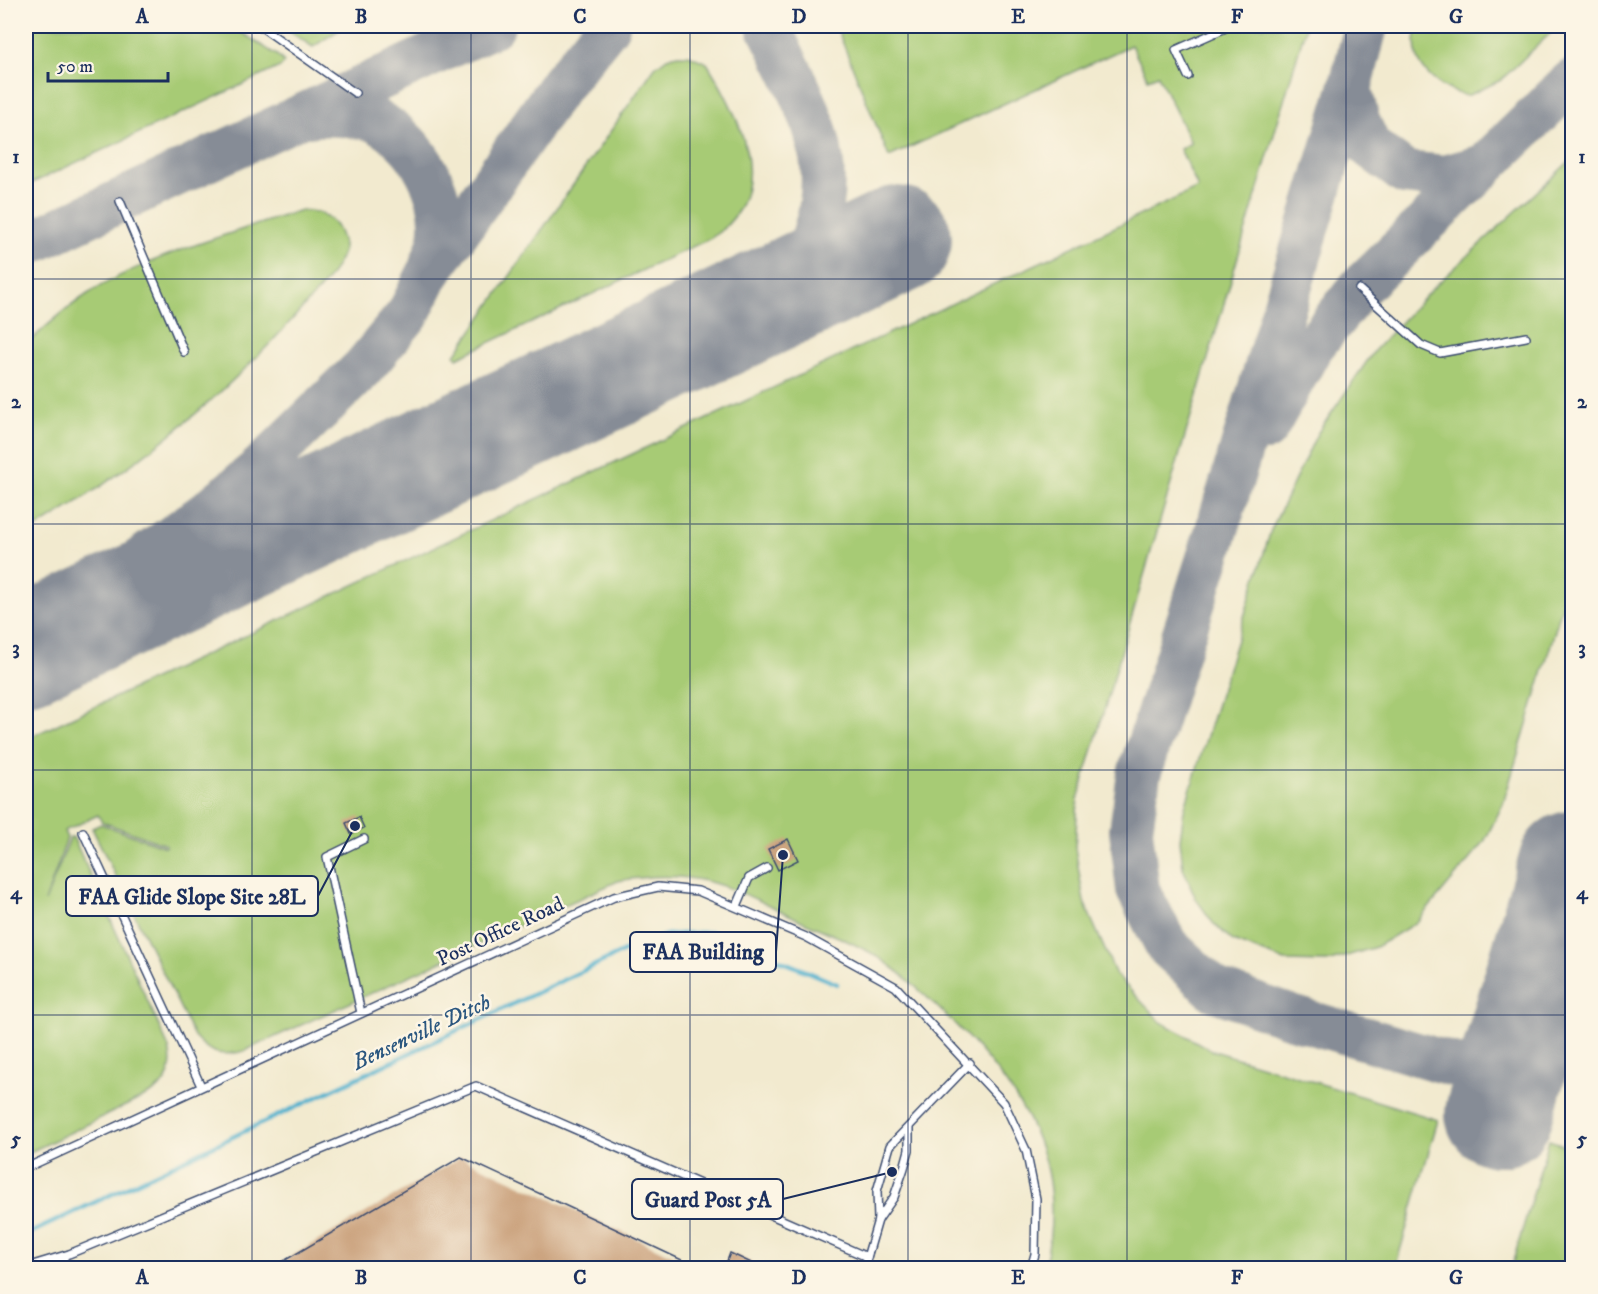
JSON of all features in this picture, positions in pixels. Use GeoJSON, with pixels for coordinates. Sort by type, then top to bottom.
{"type":"FeatureCollection","features":[{"type":"Feature","properties":{"kind":"lane"},"geometry":{"type":"LineString","coordinates":[[260,26],[355,93]]}},
{"type":"Feature","properties":{"kind":"lane"},"geometry":{"type":"LineString","coordinates":[[1188,76],[1176,50],[1230,26]]}},
{"type":"Feature","properties":{"kind":"lane"},"geometry":{"type":"LineString","coordinates":[[120,201],[184,352]]}},
{"type":"Feature","properties":{"kind":"lane"},"geometry":{"type":"LineString","coordinates":[[1359,289],[1421,345],[1440,353],[1526,337]]}},
{"type":"Feature","properties":{"kind":"lane"},"geometry":{"type":"LineString","coordinates":[[83,832],[201,1086]]}},
{"type":"Feature","properties":{"kind":"lane"},"geometry":{"type":"LineString","coordinates":[[361,1013],[327,857],[364,839]]}},
{"type":"Feature","properties":{"kind":"lane"},"geometry":{"type":"LineString","coordinates":[[737,906],[749,878],[767,868]]}},
{"type":"Feature","properties":{"kind":"lane","name":"Post Office Road"},"geometry":{"type":"LineString","coordinates":[[26,1168],[614,897],[658,887],[698,891],[806,937],[896,987],[970,1063],[1004,1103],[1026,1150],[1036,1199],[1035,1254],[1031,1269]]}},
{"type":"Feature","properties":{"kind":"lane"},"geometry":{"type":"LineString","coordinates":[[878,1220],[879,1176],[890,1146],[970,1063]]}},
{"type":"Feature","properties":{"kind":"lane"},"geometry":{"type":"LineString","coordinates":[[26,1267],[69,1254],[476,1086],[867,1257]]}},
{"type":"Feature","properties":{"kind":"lane"},"geometry":{"type":"LineString","coordinates":[[864,1269],[878,1220],[894,1197],[904,1168],[909,1150],[909,1128]]}},
{"type":"Feature","properties":{"kind":"lane"},"geometry":{"type":"LineString","coordinates":[[50,1269],[69,1254]]}},
{"type":"Feature","properties":{"kind":"green space"},"geometry":{"type":"Polygon","coordinates":[[[26,26],[231,26],[277,55],[284,62],[282,66],[26,186],[26,26]]]}},
{"type":"Feature","properties":{"kind":"green space"},"geometry":{"type":"Polygon","coordinates":[[[281,26],[345,26],[313,47],[281,26]]]}},
{"type":"Feature","properties":{"kind":"green space"},"geometry":{"type":"Polygon","coordinates":[[[836,26],[1306,26],[1078,799],[1075,848],[1084,902],[1116,975],[1161,1022],[1211,1050],[1438,1120],[1395,1268],[1044,1268],[1050,1230],[1051,1196],[1045,1163],[1035,1133],[1020,1104],[1001,1076],[978,1049],[917,988],[878,957],[757,900],[715,883],[694,879],[671,876],[618,881],[244,1051],[222,1054],[210,1050],[194,1036],[92,828],[101,824],[165,847],[166,845],[102,822],[98,815],[64,831],[67,838],[45,902],[70,838],[73,837],[169,1048],[171,1062],[169,1074],[163,1084],[152,1093],[26,1154],[26,739],[1198,188],[1180,149],[1191,143],[1158,75],[1148,79],[1131,45],[889,157],[836,26]]]}},
{"type":"Feature","properties":{"kind":"green space"},"geometry":{"type":"Polygon","coordinates":[[[1418,26],[1558,26],[1501,80],[1467,96],[1444,86],[1426,72],[1416,51],[1415,39],[1418,26]]]}},
{"type":"Feature","properties":{"kind":"green space"},"geometry":{"type":"Polygon","coordinates":[[[689,55],[707,63],[741,130],[747,154],[748,177],[744,200],[732,220],[711,238],[457,358],[455,355],[655,67],[667,58],[689,55]]]}},
{"type":"Feature","properties":{"kind":"green space"},"geometry":{"type":"Polygon","coordinates":[[[1572,159],[1572,574],[1503,804],[1484,842],[1417,922],[1376,947],[1327,962],[1285,961],[1233,941],[1213,923],[1196,899],[1183,868],[1180,840],[1184,810],[1271,530],[1317,434],[1374,351],[1432,289],[1572,159]]]}},
{"type":"Feature","properties":{"kind":"green space"},"geometry":{"type":"Polygon","coordinates":[[[301,210],[318,213],[331,220],[342,240],[344,249],[336,267],[324,284],[267,347],[204,407],[100,487],[26,534],[26,345],[82,298],[126,273],[200,243],[301,210]]]}},
{"type":"Feature","properties":{"kind":"green space"},"geometry":{"type":"Polygon","coordinates":[[[1549,1140],[1572,1148],[1572,1268],[1511,1268],[1549,1140]]]}},
{"type":"Feature","properties":{"kind":"building"},"geometry":{"type":"Polygon","coordinates":[[[359,817],[364,828],[351,834],[346,823],[359,817]]]}},
{"type":"Feature","properties":{"kind":"building"},"geometry":{"type":"Polygon","coordinates":[[[788,839],[798,860],[778,870],[768,849],[788,839]]]}},
{"type":"Feature","properties":{"kind":"building"},"geometry":{"type":"Polygon","coordinates":[[[461,1157],[590,1217],[701,1269],[270,1269],[461,1157]]]}},
{"type":"Feature","properties":{"kind":"building"},"geometry":{"type":"Polygon","coordinates":[[[730,1253],[764,1269],[724,1269],[730,1253]]]}},
{"type":"Feature","properties":{"kind":"waterway","name":"Bensenville Ditch"},"geometry":{"type":"LineString","coordinates":[[26,1235],[631,948],[666,935],[712,932],[837,984]]}},
{"type":"Feature","properties":{"kind":"taxiway"},"geometry":{"type":"LineString","coordinates":[[26,245],[493,26]]}},
{"type":"Feature","properties":{"kind":"taxiway"},"geometry":{"type":"LineString","coordinates":[[26,635],[112,580],[203,515],[258,470],[363,368],[408,314],[427,276],[561,84],[608,26]]}},
{"type":"Feature","properties":{"kind":"taxiway"},"geometry":{"type":"LineString","coordinates":[[768,26],[793,76],[813,124],[820,149],[823,175],[822,202],[807,257],[798,271],[768,302]]}},
{"type":"Feature","properties":{"kind":"taxiway"},"geometry":{"type":"LineString","coordinates":[[1366,26],[1350,89],[1216,533],[1139,774],[1131,830],[1138,890],[1167,946],[1215,990],[1292,1017],[1508,1081]]}},
{"type":"Feature","properties":{"kind":"taxiway"},"geometry":{"type":"LineString","coordinates":[[1266,429],[1311,348],[1362,285],[1572,81]]}},
{"type":"Feature","properties":{"kind":"taxiway"},"geometry":{"type":"LineString","coordinates":[[1350,89],[1358,121],[1370,147],[1405,173],[1445,177],[1484,166]]}},
{"type":"Feature","properties":{"kind":"taxiway"},"geometry":{"type":"LineString","coordinates":[[308,116],[345,115],[374,120],[394,132],[407,144],[427,172],[439,205],[440,239],[431,265]]}},
{"type":"Feature","properties":{"kind":"runway"},"geometry":{"type":"LineString","coordinates":[[26,650],[898,240]]}},
{"type":"Feature","properties":{"kind":"runway"},"geometry":{"type":"LineString","coordinates":[[1499,1113],[1572,865]]}},
{"type":"Feature","properties":{"kind":"place","name":"FAA Glide Slope Site 28L"},"geometry":{"type":"Point","coordinates":[355,826]}},
{"type":"Feature","properties":{"kind":"place","name":"FAA Building"},"geometry":{"type":"Point","coordinates":[783,855]}},
{"type":"Feature","properties":{"kind":"place","name":"Guard Post 5A"},"geometry":{"type":"Point","coordinates":[892,1172]}}]}
